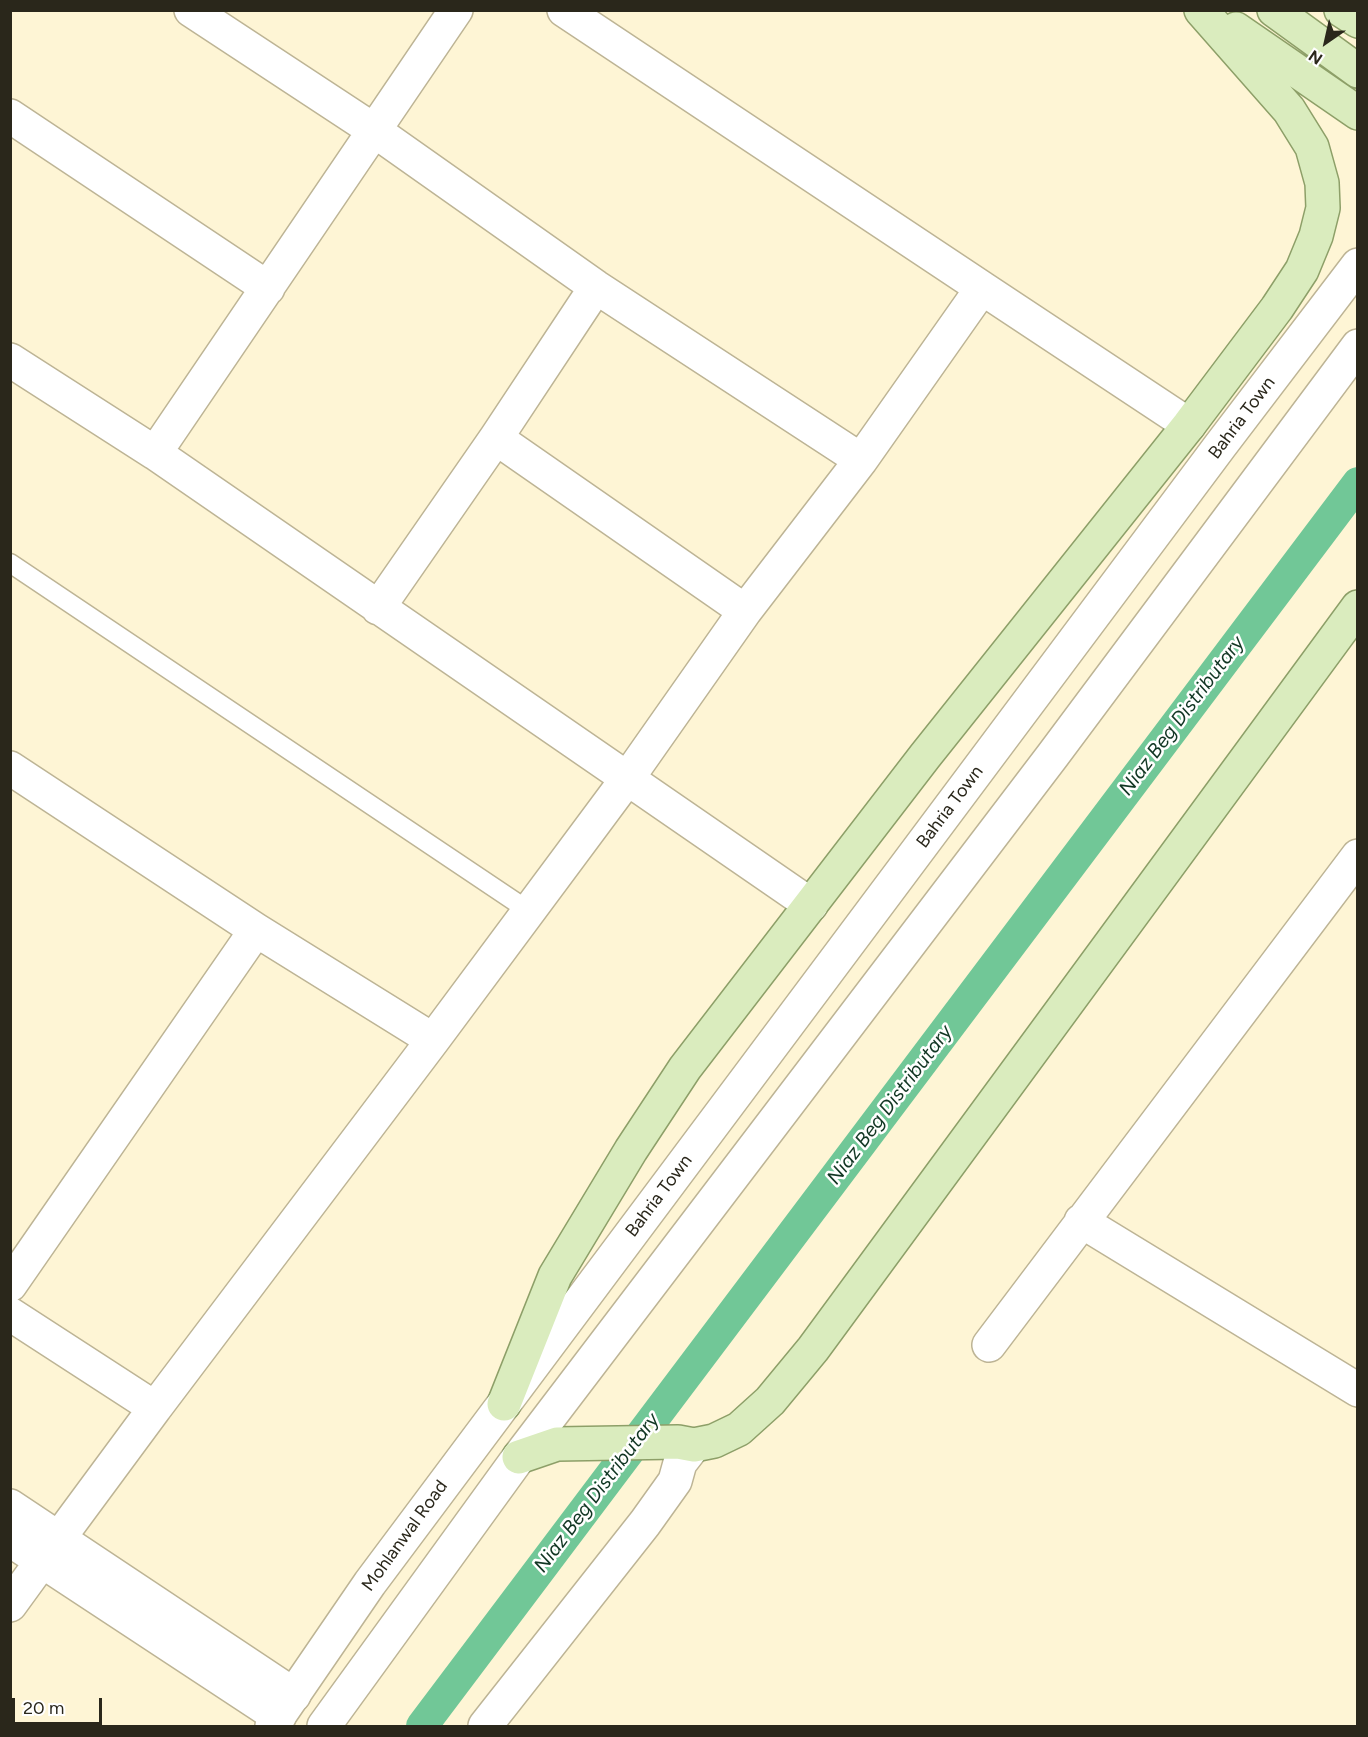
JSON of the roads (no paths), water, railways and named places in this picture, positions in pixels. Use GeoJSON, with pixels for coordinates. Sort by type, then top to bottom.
{"type":"FeatureCollection","features":[{"type":"Feature","properties":{"kind":"main road"},"geometry":{"type":"LineString","coordinates":[[504,1404],[555,1276],[631,1150],[685,1068],[926,756],[1189,425],[1302,270],[1316,236],[1323,208],[1322,183],[1312,147],[1289,110],[1202,10]]}},
{"type":"Feature","properties":{"kind":"main road"},"geometry":{"type":"LineString","coordinates":[[1209,10],[1358,113]]}},
{"type":"Feature","properties":{"kind":"main road"},"geometry":{"type":"LineString","coordinates":[[1274,10],[1358,71]]}},
{"type":"Feature","properties":{"kind":"main road"},"geometry":{"type":"LineString","coordinates":[[1341,10],[1358,21]]}},
{"type":"Feature","properties":{"kind":"main road"},"geometry":{"type":"LineString","coordinates":[[519,1457],[557,1444],[714,1441],[739,1429],[771,1401],[813,1349],[1358,607]]}},
{"type":"Feature","properties":{"kind":"street"},"geometry":{"type":"LineString","coordinates":[[191,10],[375,131],[596,287],[861,460]]}},
{"type":"Feature","properties":{"kind":"street"},"geometry":{"type":"LineString","coordinates":[[155,453],[456,10]]}},
{"type":"Feature","properties":{"kind":"street"},"geometry":{"type":"LineString","coordinates":[[564,10],[1189,425]]}},
{"type":"Feature","properties":{"kind":"street"},"geometry":{"type":"LineString","coordinates":[[10,116],[268,288]]}},
{"type":"Feature","properties":{"kind":"street","name":"Bahria Town"},"geometry":{"type":"LineString","coordinates":[[544,1349],[1358,266]]}},
{"type":"Feature","properties":{"kind":"street"},"geometry":{"type":"LineString","coordinates":[[378,608],[596,287]]}},
{"type":"Feature","properties":{"kind":"street"},"geometry":{"type":"LineString","coordinates":[[10,1605],[627,779],[746,611],[861,460],[982,288]]}},
{"type":"Feature","properties":{"kind":"street"},"geometry":{"type":"LineString","coordinates":[[324,1726],[519,1457],[1053,755],[1358,346]]}},
{"type":"Feature","properties":{"kind":"street"},"geometry":{"type":"LineString","coordinates":[[10,360],[155,453],[811,905]]}},
{"type":"Feature","properties":{"kind":"street"},"geometry":{"type":"LineString","coordinates":[[495,438],[746,611]]}},
{"type":"Feature","properties":{"kind":"street"},"geometry":{"type":"LineString","coordinates":[[10,768],[256,930],[433,1040]]}},
{"type":"Feature","properties":{"kind":"street"},"geometry":{"type":"LineString","coordinates":[[989,1345],[1358,856]]}},
{"type":"Feature","properties":{"kind":"street"},"geometry":{"type":"LineString","coordinates":[[10,1285],[256,930]]}},
{"type":"Feature","properties":{"kind":"street"},"geometry":{"type":"LineString","coordinates":[[1081,1221],[1358,1390]]}},
{"type":"Feature","properties":{"kind":"street"},"geometry":{"type":"LineString","coordinates":[[10,1314],[155,1408]]}},
{"type":"Feature","properties":{"kind":"street","name":"Mohlanwal Road"},"geometry":{"type":"LineString","coordinates":[[282,1713],[370,1583],[544,1349]]}},
{"type":"Feature","properties":{"kind":"street"},"geometry":{"type":"LineString","coordinates":[[485,1726],[645,1523],[675,1481],[686,1443]]}},
{"type":"Feature","properties":{"kind":"street"},"geometry":{"type":"LineString","coordinates":[[10,1506],[50,1550],[282,1713]]}},
{"type":"Feature","properties":{"kind":"street"},"geometry":{"type":"LineString","coordinates":[[10,1540],[50,1550]]}},
{"type":"Feature","properties":{"kind":"lane"},"geometry":{"type":"LineString","coordinates":[[10,563],[529,911]]}},
{"type":"Feature","properties":{"kind":"waterway","name":"Niaz Beg Distributary"},"geometry":{"type":"LineString","coordinates":[[422,1726],[1358,483]]}}]}
